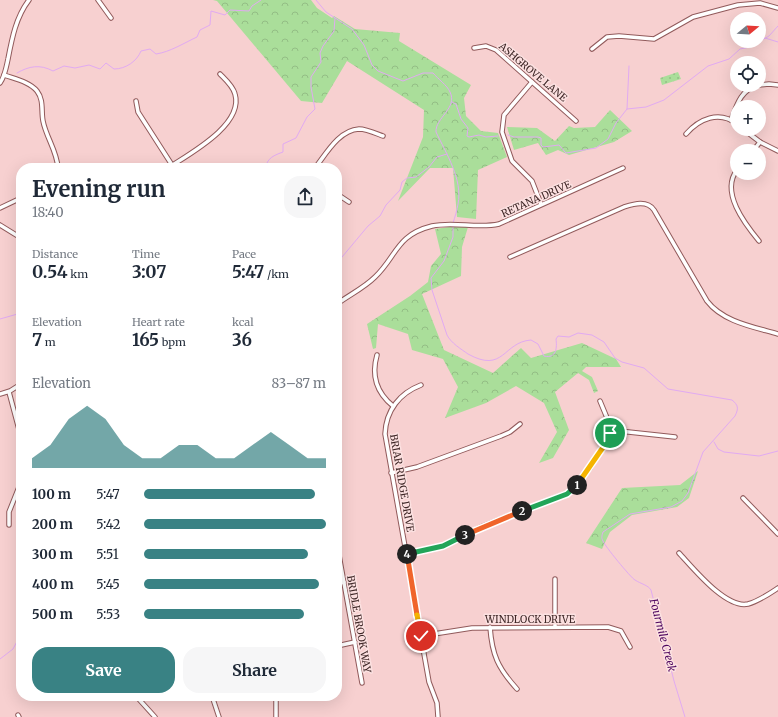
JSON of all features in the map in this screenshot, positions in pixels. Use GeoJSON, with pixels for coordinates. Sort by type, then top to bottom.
{"type":"FeatureCollection","features":[{"type":"Feature","properties":{"kind":"street"},"geometry":{"type":"LineString","coordinates":[[0,83],[4,75],[19,15],[29,0]]}},
{"type":"Feature","properties":{"kind":"street"},"geometry":{"type":"LineString","coordinates":[[98,0],[111,18]]}},
{"type":"Feature","properties":{"kind":"street"},"geometry":{"type":"LineString","coordinates":[[592,49],[607,37],[619,36],[654,39],[694,17],[738,5],[760,3],[777,8],[778,3]]}},
{"type":"Feature","properties":{"kind":"street","name":"ASHGROVE LANE"},"geometry":{"type":"LineString","coordinates":[[474,48],[486,46],[491,47],[503,55],[576,121]]}},
{"type":"Feature","properties":{"kind":"street"},"geometry":{"type":"LineString","coordinates":[[175,163],[204,144],[233,116],[236,106],[235,95],[230,84],[220,74]]}},
{"type":"Feature","properties":{"kind":"street"},"geometry":{"type":"LineString","coordinates":[[4,75],[30,86],[39,94],[42,101],[43,122],[57,163]]}},
{"type":"Feature","properties":{"kind":"street"},"geometry":{"type":"LineString","coordinates":[[532,82],[504,115],[502,132],[512,161],[532,181],[541,204]]}},
{"type":"Feature","properties":{"kind":"street"},"geometry":{"type":"LineString","coordinates":[[766,84],[778,85]]}},
{"type":"Feature","properties":{"kind":"street"},"geometry":{"type":"LineString","coordinates":[[739,100],[745,92]]}},
{"type":"Feature","properties":{"kind":"street"},"geometry":{"type":"LineString","coordinates":[[136,101],[138,112],[171,163]]}},
{"type":"Feature","properties":{"kind":"street"},"geometry":{"type":"LineString","coordinates":[[686,134],[697,122],[707,118],[720,117],[730,120]]}},
{"type":"Feature","properties":{"kind":"street"},"geometry":{"type":"LineString","coordinates":[[319,163],[338,140],[349,132],[364,130],[383,136]]}},
{"type":"Feature","properties":{"kind":"street"},"geometry":{"type":"LineString","coordinates":[[752,136],[760,142],[778,151]]}},
{"type":"Feature","properties":{"kind":"street","name":"RETANA DRIVE"},"geometry":{"type":"LineString","coordinates":[[342,300],[375,277],[398,245],[409,235],[423,228],[448,224],[482,226],[499,224],[623,168]]}},
{"type":"Feature","properties":{"kind":"street"},"geometry":{"type":"LineString","coordinates":[[732,180],[733,198],[759,241]]}},
{"type":"Feature","properties":{"kind":"street"},"geometry":{"type":"LineString","coordinates":[[342,197],[349,202]]}},
{"type":"Feature","properties":{"kind":"street"},"geometry":{"type":"LineString","coordinates":[[0,208],[16,200]]}},
{"type":"Feature","properties":{"kind":"street"},"geometry":{"type":"LineString","coordinates":[[510,257],[626,206],[640,204],[648,205],[653,208],[707,301],[714,310],[732,319],[778,334]]}},
{"type":"Feature","properties":{"kind":"street"},"geometry":{"type":"LineString","coordinates":[[0,225],[16,235]]}},
{"type":"Feature","properties":{"kind":"street"},"geometry":{"type":"LineString","coordinates":[[377,355],[374,370],[377,386],[381,394],[393,406]]}},
{"type":"Feature","properties":{"kind":"street","name":"BRIAR RIDGE DRIVE"},"geometry":{"type":"LineString","coordinates":[[421,385],[409,391],[393,406],[388,415],[385,434],[429,682],[436,703],[438,717]]}},
{"type":"Feature","properties":{"kind":"street"},"geometry":{"type":"LineString","coordinates":[[0,394],[9,392],[16,387]]}},
{"type":"Feature","properties":{"kind":"street"},"geometry":{"type":"LineString","coordinates":[[9,392],[16,418]]}},
{"type":"Feature","properties":{"kind":"street"},"geometry":{"type":"LineString","coordinates":[[406,554],[443,546],[483,526],[572,491],[606,443],[610,430],[609,420],[600,401]]}},
{"type":"Feature","properties":{"kind":"street"},"geometry":{"type":"LineString","coordinates":[[391,473],[417,467],[501,436],[510,432],[520,424]]}},
{"type":"Feature","properties":{"kind":"street"},"geometry":{"type":"LineString","coordinates":[[610,430],[675,437]]}},
{"type":"Feature","properties":{"kind":"street"},"geometry":{"type":"LineString","coordinates":[[9,525],[9,512],[16,494]]}},
{"type":"Feature","properties":{"kind":"street"},"geometry":{"type":"LineString","coordinates":[[743,498],[778,534]]}},
{"type":"Feature","properties":{"kind":"street"},"geometry":{"type":"LineString","coordinates":[[679,554],[723,597],[734,603],[745,604],[754,602],[778,588]]}},
{"type":"Feature","properties":{"kind":"street","name":"BRIDLE BROOK WAY"},"geometry":{"type":"LineString","coordinates":[[342,571],[362,683]]}},
{"type":"Feature","properties":{"kind":"street"},"geometry":{"type":"LineString","coordinates":[[555,579],[555,627]]}},
{"type":"Feature","properties":{"kind":"street"},"geometry":{"type":"LineString","coordinates":[[490,627],[491,644],[497,662],[517,689]]}},
{"type":"Feature","properties":{"kind":"street","name":"WINDLOCK DRIVE"},"geometry":{"type":"LineString","coordinates":[[421,636],[464,628],[614,628],[623,634],[630,647]]}},
{"type":"Feature","properties":{"kind":"street"},"geometry":{"type":"LineString","coordinates":[[342,645],[355,642]]}},
{"type":"Feature","properties":{"kind":"street"},"geometry":{"type":"LineString","coordinates":[[141,701],[155,717]]}},
{"type":"Feature","properties":{"kind":"street"},"geometry":{"type":"LineString","coordinates":[[214,701],[219,717]]}},
{"type":"Feature","properties":{"kind":"street"},"geometry":{"type":"LineString","coordinates":[[276,701],[276,717]]}},
{"type":"Feature","properties":{"kind":"green space"},"geometry":{"type":"Polygon","coordinates":[[[213,0],[311,0],[317,8],[332,18],[334,16],[355,29],[400,33],[399,41],[471,85],[464,98],[466,116],[481,131],[498,133],[507,157],[478,170],[476,219],[457,217],[453,168],[430,168],[398,201],[423,137],[424,110],[347,61],[322,103],[301,101],[217,1],[213,0]]]}},
{"type":"Feature","properties":{"kind":"green space"},"geometry":{"type":"Polygon","coordinates":[[[678,72],[681,79],[662,85],[660,78],[678,72]]]}},
{"type":"Feature","properties":{"kind":"green space"},"geometry":{"type":"Polygon","coordinates":[[[610,110],[632,131],[614,142],[569,155],[558,150],[546,155],[538,143],[514,150],[507,127],[537,128],[555,141],[569,126],[574,128],[595,127],[610,110]]]}},
{"type":"Feature","properties":{"kind":"green space"},"geometry":{"type":"Polygon","coordinates":[[[456,226],[468,227],[462,247],[461,276],[422,294],[444,350],[493,373],[521,348],[531,358],[582,343],[616,359],[621,367],[586,367],[582,371],[592,377],[598,391],[594,393],[589,380],[578,373],[555,392],[569,430],[553,458],[539,463],[557,432],[544,403],[516,386],[486,403],[445,418],[458,387],[443,359],[412,350],[408,334],[378,324],[376,348],[373,349],[367,324],[410,296],[428,282],[431,266],[441,254],[435,229],[456,226]]]}},
{"type":"Feature","properties":{"kind":"green space"},"geometry":{"type":"Polygon","coordinates":[[[698,471],[689,498],[677,507],[632,515],[610,532],[602,549],[586,543],[622,488],[680,485],[698,471]]]}},
{"type":"Feature","properties":{"kind":"waterway"},"geometry":{"type":"LineString","coordinates":[[17,73],[35,67],[44,67],[53,71],[64,66],[75,68],[89,65],[100,69],[106,63],[114,69],[123,68],[134,61],[141,51],[150,49],[156,54],[161,53],[197,37],[200,30],[210,25],[211,11],[225,15],[230,10],[249,11],[252,6],[261,0]]}},
{"type":"Feature","properties":{"kind":"waterway","name":"Fourmile Creek"},"geometry":{"type":"LineString","coordinates":[[316,0],[326,12],[352,29],[364,45],[372,65],[378,71],[403,81],[423,73],[433,73],[449,89],[452,98],[451,103],[439,122],[436,132],[453,167],[458,186],[458,204],[453,223]]}},
{"type":"Feature","properties":{"kind":"waterway"},"geometry":{"type":"LineString","coordinates":[[267,163],[269,159],[283,152],[283,144],[296,138],[307,117],[315,109],[311,87],[311,77],[321,62],[320,53],[323,46],[334,31],[335,18]]}},
{"type":"Feature","properties":{"kind":"waterway"},"geometry":{"type":"LineString","coordinates":[[766,38],[778,26]]}},
{"type":"Feature","properties":{"kind":"waterway"},"geometry":{"type":"LineString","coordinates":[[766,38],[778,42]]}},
{"type":"Feature","properties":{"kind":"waterway"},"geometry":{"type":"LineString","coordinates":[[627,109],[646,107],[664,100],[708,66],[729,59],[740,49],[745,48]]}},
{"type":"Feature","properties":{"kind":"waterway"},"geometry":{"type":"LineString","coordinates":[[508,135],[514,137],[538,137],[541,138],[541,145],[543,147],[559,145],[566,153],[596,148],[608,139],[616,123],[627,109],[629,66]]}},
{"type":"Feature","properties":{"kind":"waterway"},"geometry":{"type":"LineString","coordinates":[[452,102],[456,104],[461,119],[468,128],[467,136],[498,136]]}},
{"type":"Feature","properties":{"kind":"waterway"},"geometry":{"type":"LineString","coordinates":[[342,257],[368,226],[380,216],[386,205],[400,190],[402,182],[407,178],[416,177],[429,167],[437,157],[447,154]]}},
{"type":"Feature","properties":{"kind":"waterway","name":"Fourmile Creek"},"geometry":{"type":"LineString","coordinates":[[453,226],[453,237],[444,261],[431,278],[432,290],[447,335],[459,348],[468,354],[489,361],[496,359],[514,346],[531,340],[538,344],[544,356],[552,356],[555,352],[556,339],[558,336],[569,337],[578,333],[592,335],[604,342],[615,358],[622,362],[644,368],[668,389],[732,400],[737,405],[735,416],[703,452],[688,493],[682,501],[671,507],[630,514],[603,532],[602,535],[604,544],[628,574],[651,590],[674,681],[685,717]]}},
{"type":"Feature","properties":{"kind":"waterway"},"geometry":{"type":"LineString","coordinates":[[0,319],[16,314]]}},
{"type":"Feature","properties":{"kind":"waterway"},"geometry":{"type":"LineString","coordinates":[[714,442],[718,449],[724,452],[759,456],[778,451]]}},
{"type":"Feature","properties":{"kind":"waterway"},"geometry":{"type":"LineString","coordinates":[[0,659],[13,649],[16,643]]}},
{"type":"Feature","properties":{"kind":"route"},"geometry":{"type":"LineString","coordinates":[[421,636],[406,554],[443,546],[502,518],[567,494],[572,491],[590,468],[606,443],[610,433]]}}]}
